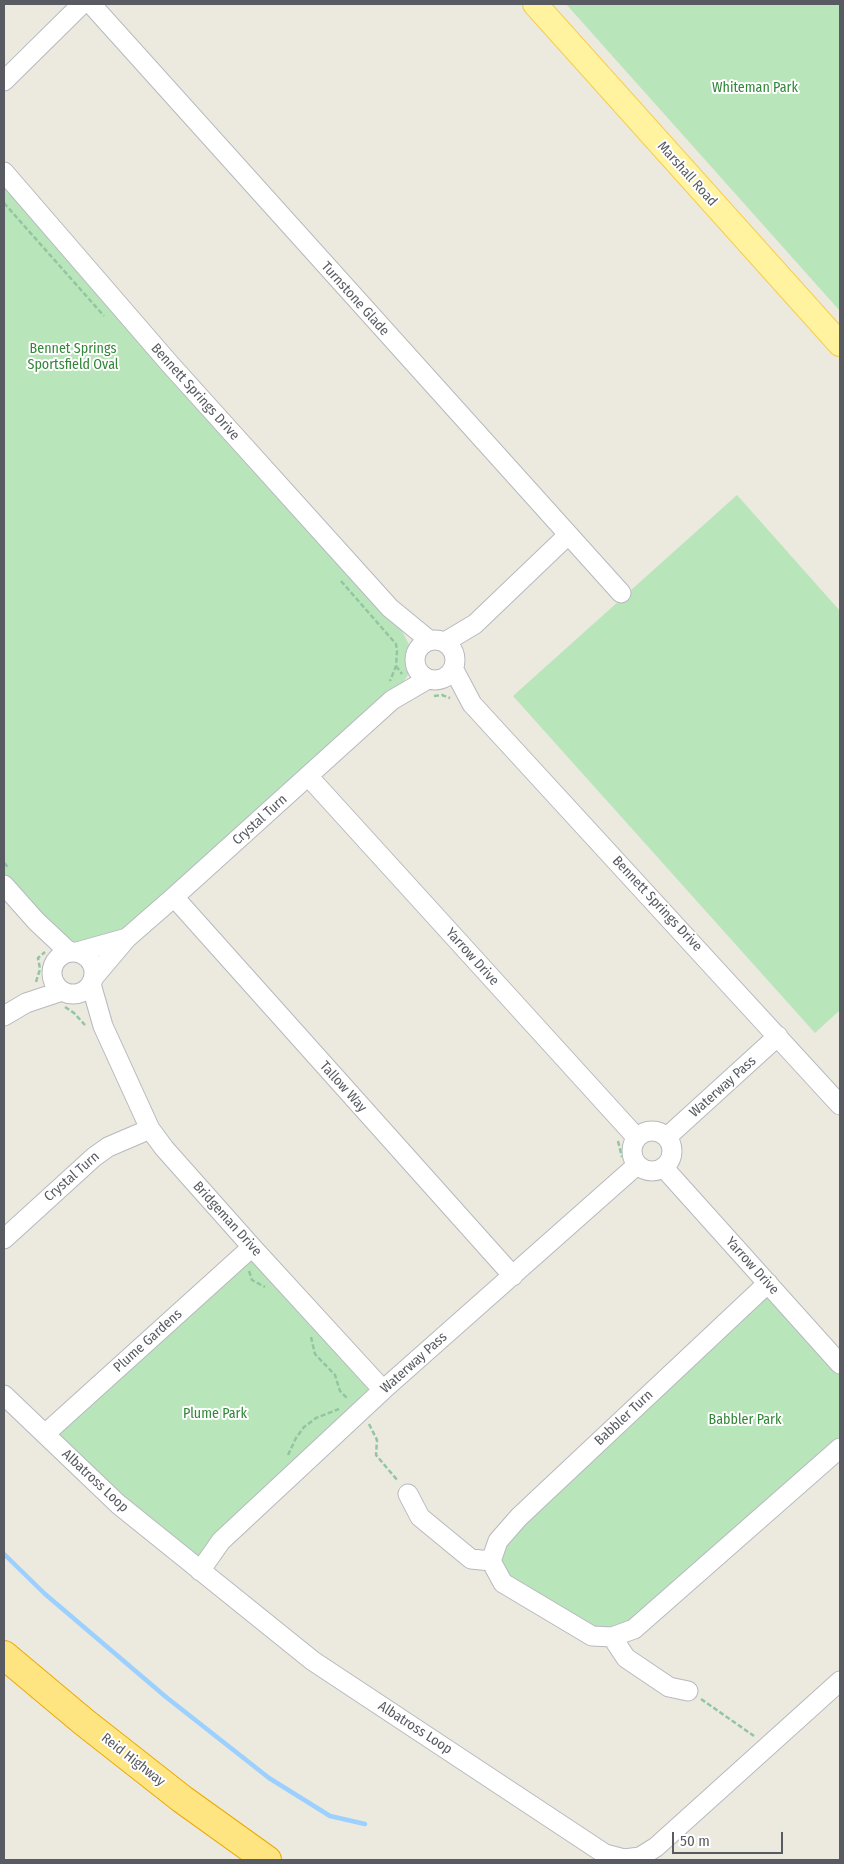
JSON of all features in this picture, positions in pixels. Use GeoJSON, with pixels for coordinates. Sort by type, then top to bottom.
{"type":"FeatureCollection","features":[{"type":"Feature","properties":{"kind":"highway","name":"Reid Highway"},"geometry":{"type":"LineString","coordinates":[[4,1655],[84,1722],[182,1799],[267,1860]]}},
{"type":"Feature","properties":{"kind":"highway","name":"Reid Highway"},"geometry":{"type":"LineString","coordinates":[[4,1678],[76,1739],[236,1860]]}},
{"type":"Feature","properties":{"kind":"main road","name":"Marshall Road"},"geometry":{"type":"LineString","coordinates":[[534,4],[840,344]]}},
{"type":"Feature","properties":{"kind":"street"},"geometry":{"type":"LineString","coordinates":[[4,80],[82,4]]}},
{"type":"Feature","properties":{"kind":"street","name":"Turnstone Glade"},"geometry":{"type":"LineString","coordinates":[[91,4],[621,593]]}},
{"type":"Feature","properties":{"kind":"street","name":"Bennett Springs Drive"},"geometry":{"type":"LineString","coordinates":[[4,172],[169,363],[390,608],[446,652],[472,704],[840,1105]]}},
{"type":"Feature","properties":{"kind":"street"},"geometry":{"type":"LineString","coordinates":[[446,652],[568,535]]}},
{"type":"Feature","properties":{"kind":"street","name":"Bennett Springs Drive"},"geometry":{"type":"LineString","coordinates":[[390,608],[415,660]]}},
{"type":"Feature","properties":{"kind":"street"},"geometry":{"type":"LineString","coordinates":[[422,644],[446,652],[449,676],[432,685],[418,670],[415,660],[422,644]]}},
{"type":"Feature","properties":{"kind":"street","name":"Crystal Turn"},"geometry":{"type":"LineString","coordinates":[[92,981],[127,938],[308,776],[391,691],[415,660]]}},
{"type":"Feature","properties":{"kind":"street","name":"Bennett Springs Drive"},"geometry":{"type":"LineString","coordinates":[[432,685],[472,704]]}},
{"type":"Feature","properties":{"kind":"street","name":"Crystal Turn"},"geometry":{"type":"LineString","coordinates":[[391,691],[432,685]]}},
{"type":"Feature","properties":{"kind":"street","name":"Yarrow Drive"},"geometry":{"type":"LineString","coordinates":[[308,776],[637,1138]]}},
{"type":"Feature","properties":{"kind":"street"},"geometry":{"type":"LineString","coordinates":[[7,877],[36,921],[60,982],[103,1026]]}},
{"type":"Feature","properties":{"kind":"street","name":"Tallow Way"},"geometry":{"type":"LineString","coordinates":[[174,897],[513,1276]]}},
{"type":"Feature","properties":{"kind":"street"},"geometry":{"type":"LineString","coordinates":[[36,921],[73,952],[88,958],[92,964],[92,981],[103,1026]]}},
{"type":"Feature","properties":{"kind":"street"},"geometry":{"type":"LineString","coordinates":[[60,982],[57,959],[73,952],[127,938]]}},
{"type":"Feature","properties":{"kind":"street"},"geometry":{"type":"LineString","coordinates":[[60,982],[82,992],[92,981]]}},
{"type":"Feature","properties":{"kind":"street"},"geometry":{"type":"LineString","coordinates":[[4,1016],[60,982]]}},
{"type":"Feature","properties":{"kind":"street","name":"Bridgeman Drive"},"geometry":{"type":"LineString","coordinates":[[103,1026],[150,1129],[164,1148],[383,1390]]}},
{"type":"Feature","properties":{"kind":"street","name":"Waterway Pass"},"geometry":{"type":"LineString","coordinates":[[667,1137],[778,1036]]}},
{"type":"Feature","properties":{"kind":"street","name":"Crystal Turn"},"geometry":{"type":"LineString","coordinates":[[4,1239],[94,1157],[108,1147],[150,1129]]}},
{"type":"Feature","properties":{"kind":"street"},"geometry":{"type":"LineString","coordinates":[[648,1131],[662,1133],[667,1137],[673,1150],[672,1157],[664,1168],[658,1172],[650,1172],[643,1170],[637,1165],[633,1159],[632,1151],[633,1144],[637,1138],[648,1131]]}},
{"type":"Feature","properties":{"kind":"street","name":"Waterway Pass"},"geometry":{"type":"LineString","coordinates":[[200,1571],[222,1541],[356,1406],[383,1390],[637,1165]]}},
{"type":"Feature","properties":{"kind":"street","name":"Yarrow Drive"},"geometry":{"type":"LineString","coordinates":[[664,1168],[840,1362]]}},
{"type":"Feature","properties":{"kind":"street","name":"Plume Gardens"},"geometry":{"type":"LineString","coordinates":[[45,1434],[252,1247]]}},
{"type":"Feature","properties":{"kind":"street","name":"Babbler Turn"},"geometry":{"type":"LineString","coordinates":[[492,1561],[498,1541],[519,1517],[768,1283]]}},
{"type":"Feature","properties":{"kind":"street","name":"Albatross Loop"},"geometry":{"type":"LineString","coordinates":[[4,1395],[118,1504],[313,1661],[605,1854],[624,1859],[641,1859],[840,1681]]}},
{"type":"Feature","properties":{"kind":"street"},"geometry":{"type":"LineString","coordinates":[[408,1494],[420,1518],[471,1559],[492,1561],[503,1583],[592,1636],[612,1637],[634,1629],[840,1448]]}},
{"type":"Feature","properties":{"kind":"street"},"geometry":{"type":"LineString","coordinates":[[612,1637],[626,1658],[669,1687],[688,1691]]}},
{"type":"Feature","properties":{"kind":"path"},"geometry":{"type":"LineString","coordinates":[[4,203],[110,323]]}},
{"type":"Feature","properties":{"kind":"path"},"geometry":{"type":"LineString","coordinates":[[337,576],[394,641],[397,651],[391,691]]}},
{"type":"Feature","properties":{"kind":"path"},"geometry":{"type":"LineString","coordinates":[[432,685],[442,695],[452,699]]}},
{"type":"Feature","properties":{"kind":"path"},"geometry":{"type":"LineString","coordinates":[[4,863],[7,877]]}},
{"type":"Feature","properties":{"kind":"path"},"geometry":{"type":"LineString","coordinates":[[249,1269],[252,1280],[269,1289]]}},
{"type":"Feature","properties":{"kind":"path"},"geometry":{"type":"LineString","coordinates":[[310,1334],[315,1354],[335,1375],[340,1392],[356,1406],[377,1440],[376,1455],[408,1494]]}},
{"type":"Feature","properties":{"kind":"path"},"geometry":{"type":"LineString","coordinates":[[688,1691],[758,1738]]}},
{"type":"Feature","properties":{"kind":"green space","name":"Whiteman Park"},"geometry":{"type":"Polygon","coordinates":[[[566,4],[840,4],[840,311],[566,4]]]}},
{"type":"Feature","properties":{"kind":"green space","name":"Bennet Springs Sportsfield Oval"},"geometry":{"type":"Polygon","coordinates":[[[4,172],[390,608],[415,656],[415,664],[392,700],[127,938],[77,952],[4,885],[4,172]]]}},
{"type":"Feature","properties":{"kind":"green space"},"geometry":{"type":"Polygon","coordinates":[[[737,495],[840,611],[840,1010],[815,1033],[513,696],[737,495]]]}},
{"type":"Feature","properties":{"kind":"green space","name":"Plume Park"},"geometry":{"type":"Polygon","coordinates":[[[252,1247],[383,1390],[200,1571],[45,1434],[252,1247]]]}},
{"type":"Feature","properties":{"kind":"green space","name":"Babbler Park"},"geometry":{"type":"Polygon","coordinates":[[[768,1283],[840,1364],[840,1448],[612,1637],[503,1583],[498,1541],[768,1283]]]}},
{"type":"Feature","properties":{"kind":"waterway"},"geometry":{"type":"LineString","coordinates":[[4,1554],[45,1594],[166,1697],[269,1778],[330,1816],[365,1824]]}}]}
